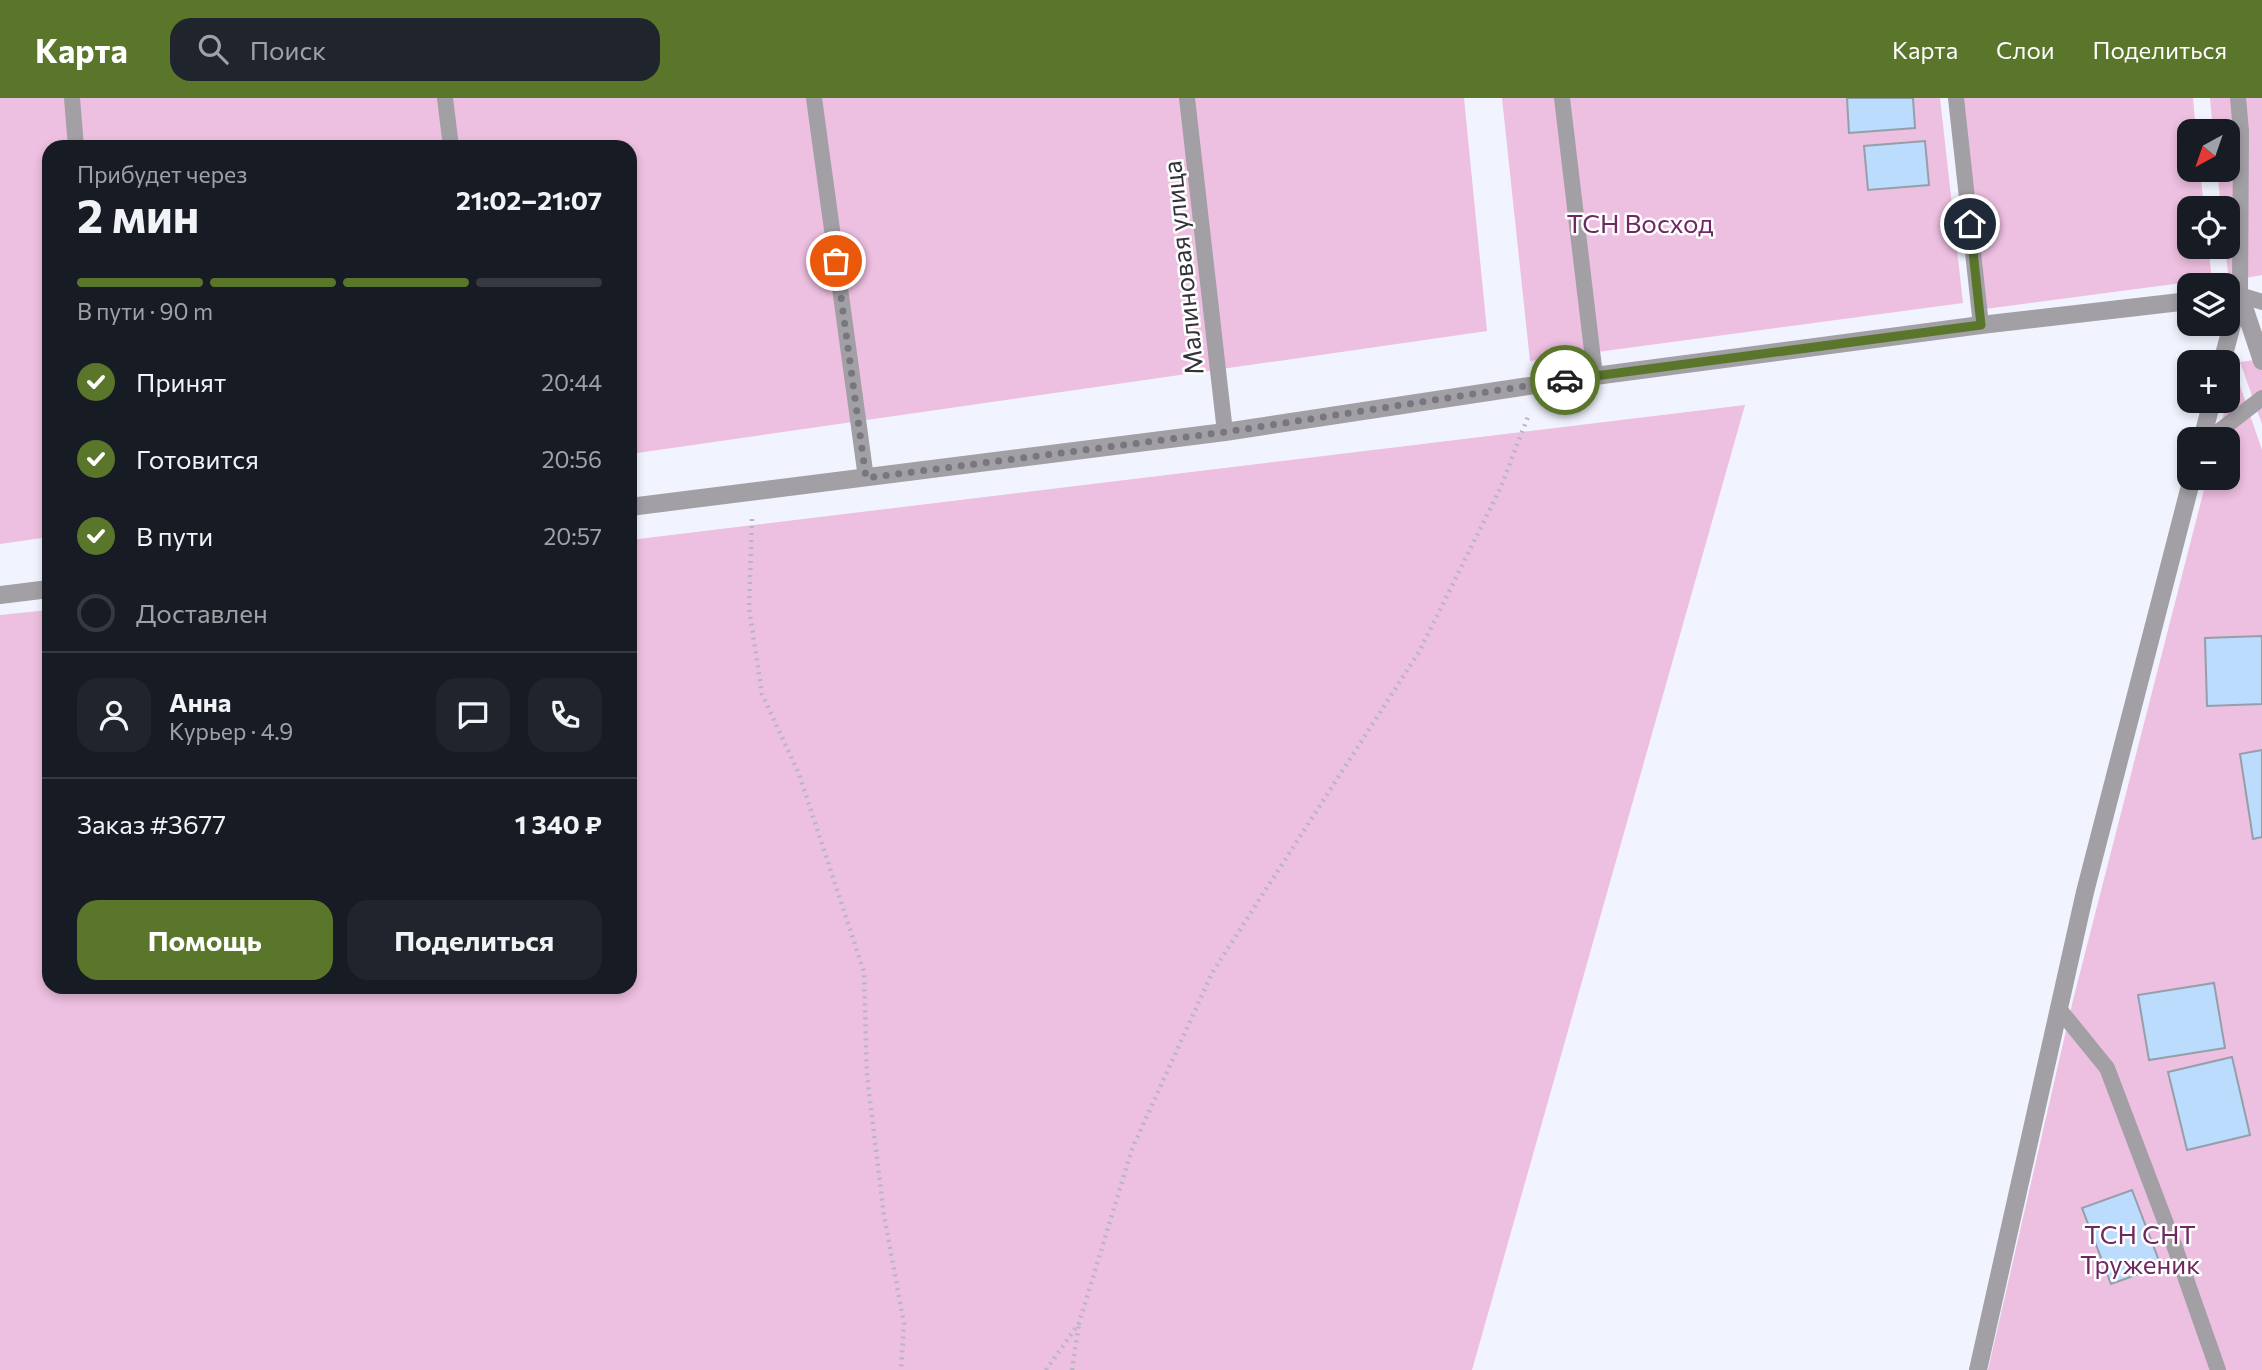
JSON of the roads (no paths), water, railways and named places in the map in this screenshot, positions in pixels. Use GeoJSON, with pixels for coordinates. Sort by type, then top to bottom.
{"type":"FeatureCollection","features":[{"type":"Feature","properties":{"kind":"street"},"geometry":{"type":"LineString","coordinates":[[637,505],[1225,432],[1595,376],[2177,301]]}},
{"type":"Feature","properties":{"kind":"street"},"geometry":{"type":"LineString","coordinates":[[2240,309],[2262,361]]}},
{"type":"Feature","properties":{"kind":"street"},"geometry":{"type":"LineString","coordinates":[[1978,1370],[2085,892],[2189,490]]}},
{"type":"Feature","properties":{"kind":"street"},"geometry":{"type":"LineString","coordinates":[[0,595],[42,590]]}},
{"type":"Feature","properties":{"kind":"lane"},"geometry":{"type":"LineString","coordinates":[[72,98],[75,140]]}},
{"type":"Feature","properties":{"kind":"lane"},"geometry":{"type":"LineString","coordinates":[[445,98],[450,140]]}},
{"type":"Feature","properties":{"kind":"lane"},"geometry":{"type":"LineString","coordinates":[[814,98],[866,478]]}},
{"type":"Feature","properties":{"kind":"lane","name":"Малиновая улица"},"geometry":{"type":"LineString","coordinates":[[1187,98],[1225,432]]}},
{"type":"Feature","properties":{"kind":"lane"},"geometry":{"type":"LineString","coordinates":[[1562,98],[1595,376]]}},
{"type":"Feature","properties":{"kind":"lane"},"geometry":{"type":"LineString","coordinates":[[1956,98],[1981,325]]}},
{"type":"Feature","properties":{"kind":"lane"},"geometry":{"type":"LineString","coordinates":[[2235,273],[2241,131],[2238,98]]}},
{"type":"Feature","properties":{"kind":"lane"},"geometry":{"type":"LineString","coordinates":[[2240,295],[2262,293]]}},
{"type":"Feature","properties":{"kind":"lane"},"geometry":{"type":"LineString","coordinates":[[2240,296],[2262,302]]}},
{"type":"Feature","properties":{"kind":"lane"},"geometry":{"type":"LineString","coordinates":[[2225,427],[2262,398]]}},
{"type":"Feature","properties":{"kind":"lane"},"geometry":{"type":"LineString","coordinates":[[2059,1009],[2107,1068],[2218,1370]]}},
{"type":"Feature","properties":{"kind":"park label","name":"ТСН Восход"},"geometry":{"type":"Point","coordinates":[1640,222]}},
{"type":"Feature","properties":{"kind":"park label","name":"ТСН СНТ Труженик"},"geometry":{"type":"Point","coordinates":[2140,1248]}}]}
